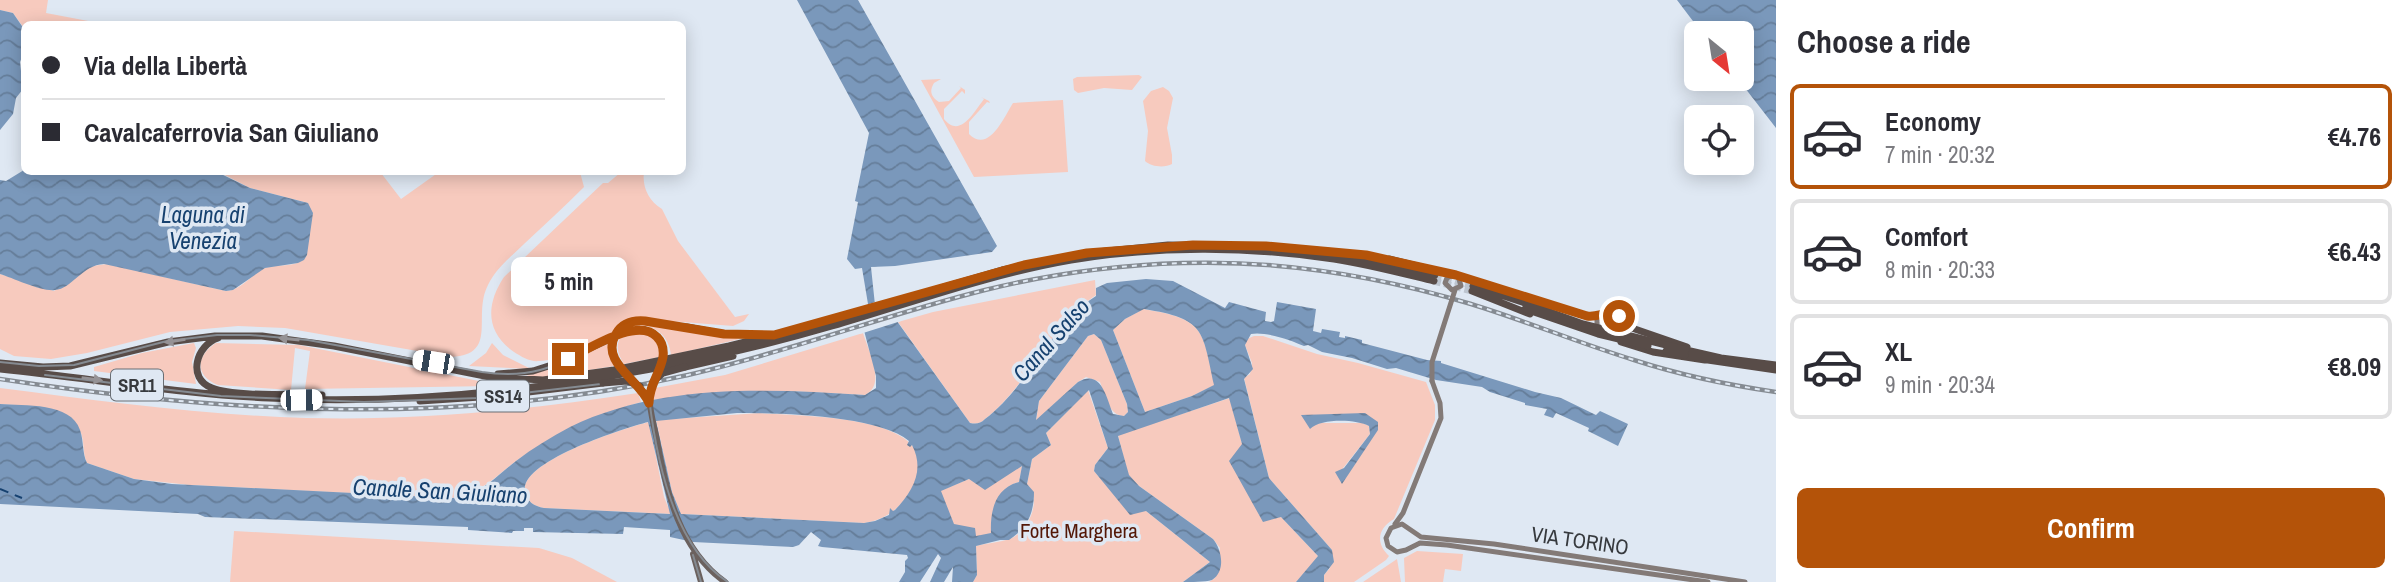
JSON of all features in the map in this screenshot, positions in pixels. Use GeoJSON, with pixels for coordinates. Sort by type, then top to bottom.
{"type":"FeatureCollection","features":[{"type":"Feature","properties":{"kind":"highway","name":"SR11"},"geometry":{"type":"LineString","coordinates":[[0,369],[202,393],[301,400],[417,396],[550,385],[643,370],[846,319],[900,302],[1002,270],[1087,253],[1193,245],[1266,246],[1336,252],[1434,278],[1334,259],[1252,252],[1177,250],[1070,260],[900,302]]}},
{"type":"Feature","properties":{"kind":"highway"},"geometry":{"type":"LineString","coordinates":[[1336,252],[1391,260],[1456,276]]}},
{"type":"Feature","properties":{"kind":"highway"},"geometry":{"type":"LineString","coordinates":[[1471,285],[1583,324],[1707,358]]}},
{"type":"Feature","properties":{"kind":"highway"},"geometry":{"type":"LineString","coordinates":[[1471,285],[1560,324],[1598,329]]}},
{"type":"Feature","properties":{"kind":"highway"},"geometry":{"type":"LineString","coordinates":[[653,382],[663,373],[778,344],[846,319]]}},
{"type":"Feature","properties":{"kind":"highway","name":"SR11"},"geometry":{"type":"LineString","coordinates":[[0,363],[43,367],[70,366],[95,362],[154,344],[215,336],[243,336],[301,340],[490,377],[543,380],[640,365],[846,319]]}},
{"type":"Feature","properties":{"kind":"highway"},"geometry":{"type":"LineString","coordinates":[[1622,323],[1707,358]]}},
{"type":"Feature","properties":{"kind":"highway","name":"SS14"},"geometry":{"type":"LineString","coordinates":[[687,327],[724,334],[774,335]]}},
{"type":"Feature","properties":{"kind":"highway","name":"SR11"},"geometry":{"type":"LineString","coordinates":[[243,336],[216,338],[202,348],[197,367],[199,375],[207,385],[220,390],[347,396],[484,391]]}},
{"type":"Feature","properties":{"kind":"highway"},"geometry":{"type":"LineString","coordinates":[[1612,338],[1653,352],[1776,368]]}},
{"type":"Feature","properties":{"kind":"highway","name":"SS14"},"geometry":{"type":"LineString","coordinates":[[391,357],[508,374],[533,372],[561,362]]}},
{"type":"Feature","properties":{"kind":"highway","name":"SS14"},"geometry":{"type":"LineString","coordinates":[[301,400],[452,400],[534,393],[625,380],[640,386]]}},
{"type":"Feature","properties":{"kind":"main road","name":"SS14"},"geometry":{"type":"LineString","coordinates":[[687,327],[645,321],[631,322],[615,335],[612,345],[616,363],[640,386],[649,403],[667,493],[689,541]]}},
{"type":"Feature","properties":{"kind":"main road","name":"SS14"},"geometry":{"type":"LineString","coordinates":[[561,362],[626,332],[644,329],[656,336],[663,350],[649,403]]}},
{"type":"Feature","properties":{"kind":"main road"},"geometry":{"type":"LineString","coordinates":[[689,541],[701,582]]}},
{"type":"Feature","properties":{"kind":"main road"},"geometry":{"type":"LineString","coordinates":[[689,541],[705,565],[725,582]]}},
{"type":"Feature","properties":{"kind":"street"},"geometry":{"type":"LineString","coordinates":[[1456,276],[1461,283],[1587,316],[1613,313],[1619,316],[1622,323],[1619,334],[1605,338],[1587,316]]}},
{"type":"Feature","properties":{"kind":"street"},"geometry":{"type":"LineString","coordinates":[[1456,276],[1471,285]]}},
{"type":"Feature","properties":{"kind":"street"},"geometry":{"type":"LineString","coordinates":[[1394,525],[1403,513],[1441,418],[1440,404],[1432,382],[1432,362],[1451,298],[1452,290],[1446,281],[1456,276]]}},
{"type":"Feature","properties":{"kind":"street"},"geometry":{"type":"LineString","coordinates":[[1452,290],[1459,288],[1461,283]]}},
{"type":"Feature","properties":{"kind":"street"},"geometry":{"type":"LineString","coordinates":[[1598,329],[1601,316]]}},
{"type":"Feature","properties":{"kind":"street"},"geometry":{"type":"LineString","coordinates":[[1403,513],[1412,532],[1410,547]]}},
{"type":"Feature","properties":{"kind":"street"},"geometry":{"type":"LineString","coordinates":[[1394,525],[1407,526]]}},
{"type":"Feature","properties":{"kind":"street","name":"VIA TORINO"},"geometry":{"type":"LineString","coordinates":[[1394,525],[1386,534],[1388,546],[1397,552],[1425,543],[1492,550],[1708,582]]}},
{"type":"Feature","properties":{"kind":"street","name":"VIA TORINO"},"geometry":{"type":"LineString","coordinates":[[1412,532],[1421,537],[1494,544],[1745,582]]}},
{"type":"Feature","properties":{"kind":"green space"},"geometry":{"type":"Polygon","coordinates":[[[0,0],[48,0],[46,13],[88,21],[21,21],[21,24],[13,13],[0,10],[0,0]]]}},
{"type":"Feature","properties":{"kind":"green space"},"geometry":{"type":"Polygon","coordinates":[[[1077,77],[1142,77],[1132,90],[1104,88],[1078,93],[1074,90],[1073,79],[1077,77]]]}},
{"type":"Feature","properties":{"kind":"green space"},"geometry":{"type":"Polygon","coordinates":[[[941,79],[934,83],[931,91],[939,102],[949,101],[961,88],[959,86],[965,90],[965,94],[962,91],[944,109],[944,119],[950,124],[956,126],[966,121],[984,99],[981,97],[989,101],[990,103],[987,102],[969,122],[969,134],[976,139],[989,137],[1013,103],[1063,100],[1068,172],[974,177],[921,80],[941,79]]]}},
{"type":"Feature","properties":{"kind":"green space"},"geometry":{"type":"Polygon","coordinates":[[[1163,87],[1173,98],[1167,128],[1172,164],[1158,166],[1145,161],[1148,131],[1143,101],[1151,91],[1163,87]]]}},
{"type":"Feature","properties":{"kind":"green space"},"geometry":{"type":"Polygon","coordinates":[[[225,175],[383,175],[401,199],[435,175],[581,175],[584,187],[495,273],[484,297],[480,341],[475,349],[466,354],[452,357],[285,328],[238,326],[170,332],[87,353],[51,359],[14,356],[0,349],[0,274],[54,291],[92,266],[107,264],[226,291],[237,288],[265,268],[299,262],[307,255],[308,203],[250,188],[225,175]]]}},
{"type":"Feature","properties":{"kind":"green space"},"geometry":{"type":"Polygon","coordinates":[[[617,175],[644,175],[647,193],[662,209],[678,241],[735,317],[749,314],[744,321],[733,326],[632,318],[615,329],[611,336],[567,355],[539,361],[523,357],[505,344],[493,327],[491,317],[494,297],[504,277],[603,183],[608,183],[617,175]]]}},
{"type":"Feature","properties":{"kind":"green space"},"geometry":{"type":"Polygon","coordinates":[[[1095,280],[1096,295],[1066,322],[1000,406],[978,423],[970,423],[898,322],[933,312],[1095,280]]]}},
{"type":"Feature","properties":{"kind":"green space"},"geometry":{"type":"Polygon","coordinates":[[[1143,309],[1179,317],[1197,330],[1207,351],[1215,385],[1145,412],[1113,330],[1125,319],[1143,309]]]}},
{"type":"Feature","properties":{"kind":"green space"},"geometry":{"type":"Polygon","coordinates":[[[642,322],[740,339],[671,355],[666,340],[656,330],[642,326],[626,329],[642,322]]]}},
{"type":"Feature","properties":{"kind":"green space"},"geometry":{"type":"Polygon","coordinates":[[[640,331],[656,340],[660,347],[659,357],[624,364],[618,350],[619,340],[621,336],[640,331]]]}},
{"type":"Feature","properties":{"kind":"green space"},"geometry":{"type":"Polygon","coordinates":[[[863,333],[875,375],[875,383],[865,395],[789,391],[652,400],[655,388],[725,375],[863,333]]]}},
{"type":"Feature","properties":{"kind":"green space"},"geometry":{"type":"Polygon","coordinates":[[[1094,334],[1101,340],[1128,412],[1124,416],[1115,413],[1108,404],[1100,382],[1086,377],[1036,421],[1039,401],[1088,336],[1094,334]]]}},
{"type":"Feature","properties":{"kind":"green space"},"geometry":{"type":"Polygon","coordinates":[[[1263,336],[1317,354],[1426,382],[1435,405],[1435,420],[1394,519],[1384,527],[1380,536],[1382,546],[1389,556],[1354,582],[1324,582],[1324,575],[1330,568],[1332,550],[1269,478],[1244,378],[1250,374],[1252,363],[1245,345],[1247,339],[1263,336]],[[1302,415],[1314,425],[1363,423],[1369,426],[1370,434],[1340,472],[1341,483],[1378,422],[1302,415]]]}},
{"type":"Feature","properties":{"kind":"green space"},"geometry":{"type":"Polygon","coordinates":[[[610,342],[614,366],[546,377],[522,377],[557,367],[610,342]]]}},
{"type":"Feature","properties":{"kind":"green space"},"geometry":{"type":"Polygon","coordinates":[[[194,343],[196,348],[192,362],[196,384],[94,371],[94,367],[142,353],[194,343]]]}},
{"type":"Feature","properties":{"kind":"green space"},"geometry":{"type":"Polygon","coordinates":[[[216,343],[299,345],[479,381],[492,386],[305,389],[310,351],[295,348],[291,390],[218,385],[205,376],[200,365],[204,354],[216,343]]]}},
{"type":"Feature","properties":{"kind":"green space"},"geometry":{"type":"Polygon","coordinates":[[[492,343],[503,355],[531,369],[469,366],[486,353],[492,343]]]}},
{"type":"Feature","properties":{"kind":"green space"},"geometry":{"type":"Polygon","coordinates":[[[0,388],[191,411],[306,418],[389,418],[472,413],[638,393],[641,402],[568,430],[518,459],[482,487],[450,498],[190,485],[134,479],[87,463],[80,431],[65,415],[45,408],[0,404],[0,388]]]}},
{"type":"Feature","properties":{"kind":"green space","name":"Forte Marghera"},"geometry":{"type":"Polygon","coordinates":[[[1088,390],[1108,448],[1095,465],[1094,471],[1114,494],[1146,511],[1210,562],[1183,582],[973,582],[977,575],[976,546],[1014,537],[1025,527],[1034,505],[1034,497],[1027,484],[1032,459],[1051,445],[1046,433],[1088,390]]]}},
{"type":"Feature","properties":{"kind":"green space","name":"Forte Marghera"},"geometry":{"type":"Polygon","coordinates":[[[1230,398],[1242,444],[1281,517],[1319,557],[1296,582],[1209,582],[1215,578],[1220,548],[1213,539],[1139,486],[1128,475],[1118,435],[1230,398]]]}},
{"type":"Feature","properties":{"kind":"green space"},"geometry":{"type":"Polygon","coordinates":[[[760,413],[837,419],[894,432],[912,446],[919,464],[911,490],[891,512],[864,523],[681,514],[672,492],[656,420],[760,413]]]}},
{"type":"Feature","properties":{"kind":"green space"},"geometry":{"type":"Polygon","coordinates":[[[649,422],[664,497],[671,514],[544,508],[534,505],[527,498],[525,491],[528,480],[539,468],[576,448],[649,422]]]}},
{"type":"Feature","properties":{"kind":"green space"},"geometry":{"type":"Polygon","coordinates":[[[1022,466],[1019,482],[1005,489],[996,502],[992,533],[976,537],[969,528],[954,525],[940,491],[969,479],[1022,466]]]}},
{"type":"Feature","properties":{"kind":"green space"},"geometry":{"type":"Polygon","coordinates":[[[234,531],[539,548],[572,558],[617,582],[230,582],[234,531]]]}},
{"type":"Feature","properties":{"kind":"green space"},"geometry":{"type":"Polygon","coordinates":[[[1417,551],[1463,554],[1461,571],[1445,569],[1443,582],[1405,582],[1404,558],[1417,551]]]}},
{"type":"Feature","properties":{"kind":"green space"},"geometry":{"type":"Polygon","coordinates":[[[1397,559],[1401,582],[1363,582],[1397,559]]]}},
{"type":"Feature","properties":{"kind":"water"},"geometry":{"type":"Polygon","coordinates":[[[797,0],[858,0],[997,246],[992,252],[871,267],[875,305],[894,317],[970,423],[981,422],[1014,390],[1065,323],[1096,296],[1096,288],[1107,283],[1146,279],[1173,281],[1225,308],[1229,302],[1266,312],[1265,321],[1274,321],[1277,302],[1316,309],[1313,331],[1321,333],[1322,329],[1340,332],[1339,337],[1362,340],[1362,343],[1427,360],[1441,361],[1561,398],[1596,415],[1600,411],[1628,424],[1618,446],[1588,431],[1589,428],[1556,413],[1553,418],[1544,415],[1547,409],[1525,405],[1482,387],[1436,380],[1396,368],[1387,369],[1278,337],[1251,334],[1245,345],[1253,369],[1244,379],[1269,478],[1332,550],[1334,562],[1324,575],[1324,582],[1296,582],[1318,556],[1281,517],[1263,522],[1229,461],[1242,444],[1229,398],[1118,436],[1129,475],[1139,486],[1213,539],[1216,544],[1221,566],[1212,580],[1202,582],[1183,582],[1210,562],[1146,511],[1130,515],[1094,471],[1095,465],[1108,448],[1089,390],[1046,433],[1051,445],[1032,459],[1027,484],[1034,492],[1034,500],[1031,514],[1021,531],[1009,540],[976,546],[977,575],[973,582],[952,582],[953,567],[944,582],[930,582],[941,558],[938,554],[920,582],[899,582],[905,572],[907,555],[822,547],[818,546],[821,540],[811,532],[799,545],[793,547],[693,542],[670,537],[670,530],[624,527],[623,534],[533,532],[533,528],[512,533],[468,530],[468,527],[205,517],[198,514],[0,504],[0,404],[46,407],[67,414],[80,430],[87,463],[134,479],[172,484],[452,498],[479,490],[529,452],[570,427],[641,403],[715,392],[790,391],[865,395],[876,388],[876,376],[861,319],[868,304],[862,268],[855,269],[847,259],[869,133],[797,0]],[[1144,309],[1125,319],[1113,330],[1145,412],[1192,396],[1214,385],[1203,339],[1190,323],[1179,317],[1144,309]],[[1094,334],[1088,336],[1039,401],[1036,420],[1078,382],[1086,379],[1092,379],[1102,386],[1113,414],[1124,416],[1128,412],[1101,340],[1094,334]],[[737,413],[656,421],[672,492],[681,514],[864,523],[889,515],[890,508],[893,511],[901,503],[915,480],[916,454],[912,445],[907,445],[909,441],[894,432],[827,417],[737,413]],[[648,422],[598,439],[539,468],[528,480],[525,491],[529,501],[544,508],[670,514],[648,422]],[[1022,466],[985,490],[969,479],[941,491],[954,524],[975,528],[976,536],[991,533],[993,509],[999,495],[1004,489],[1019,482],[1022,466]]]}},
{"type":"Feature","properties":{"kind":"water"},"geometry":{"type":"Polygon","coordinates":[[[1677,0],[1776,0],[1776,128],[1747,91],[1754,91],[1754,21],[1693,21],[1677,0]]]}},
{"type":"Feature","properties":{"kind":"water"},"geometry":{"type":"Polygon","coordinates":[[[0,10],[13,13],[21,25],[21,92],[16,98],[13,114],[0,130],[0,10]]]}},
{"type":"Feature","properties":{"kind":"water","name":"Laguna di Venezia"},"geometry":{"type":"Polygon","coordinates":[[[21,172],[21,175],[223,175],[250,188],[308,203],[313,213],[307,255],[298,263],[265,268],[233,290],[226,291],[104,264],[89,268],[61,289],[35,287],[0,274],[0,180],[6,181],[21,172]]]}},
{"type":"Feature","properties":{"kind":"water"},"geometry":{"type":"Polygon","coordinates":[[[1365,413],[1378,422],[1378,430],[1342,484],[1335,472],[1344,468],[1370,434],[1369,426],[1339,421],[1322,423],[1310,429],[1301,415],[1365,413]]]}},
{"type":"Feature","properties":{"kind":"pier"},"geometry":{"type":"Polygon","coordinates":[[[878,301],[894,311],[901,321],[860,334],[857,319],[863,306],[878,301]]]}},
{"type":"Feature","properties":{"kind":"ferry route"},"geometry":{"type":"LineString","coordinates":[[0,489],[22,498]]}},
{"type":"Feature","properties":{"kind":"tunnel"},"geometry":{"type":"LineString","coordinates":[[1435,275],[1473,286]]}},
{"type":"Feature","properties":{"kind":"tunnel"},"geometry":{"type":"LineString","coordinates":[[1434,281],[1472,291]]}},
{"type":"Feature","properties":{"kind":"tram line"},"geometry":{"type":"LineString","coordinates":[[0,362],[39,366],[74,365],[167,341],[217,335],[250,335],[308,340],[482,372],[511,374],[533,372],[552,366],[621,333],[636,329],[646,330],[660,341],[663,348],[649,397],[657,447],[670,499],[693,547],[709,567],[728,582]]}},
{"type":"Feature","properties":{"kind":"tram line"},"geometry":{"type":"LineString","coordinates":[[45,375],[221,396],[364,402],[479,398],[627,381],[639,386],[648,402]]}},
{"type":"Feature","properties":{"kind":"tram line"},"geometry":{"type":"LineString","coordinates":[[693,555],[701,582]]}},
{"type":"Feature","properties":{"kind":"railway"},"geometry":{"type":"LineString","coordinates":[[0,379],[86,391],[258,407],[431,408],[517,402],[603,391],[688,375],[763,356],[948,300],[1034,279],[1133,266],[1219,263],[1292,267],[1400,285],[1471,304],[1651,365],[1704,379],[1776,392]]}},
{"type":"Feature","properties":{"kind":"route"},"geometry":{"type":"LineString","coordinates":[[568,359],[607,341],[620,334],[626,332],[629,330],[644,329],[651,332],[662,343],[663,353],[650,389],[649,403],[643,390],[619,366],[612,354],[612,345],[614,338],[615,335],[631,322],[645,321],[724,334],[774,335],[1002,270],[1069,255],[1168,245],[1266,246],[1366,255],[1456,275],[1587,316],[1597,317],[1611,312],[1619,316]]}},
{"type":"Feature","properties":{"kind":"water label","name":"Canal Salso"},"geometry":{"type":"Point","coordinates":[1051,340]}},
{"type":"Feature","properties":{"kind":"water label","name":"Canale San Giuliano"},"geometry":{"type":"Point","coordinates":[440,491]}}]}
